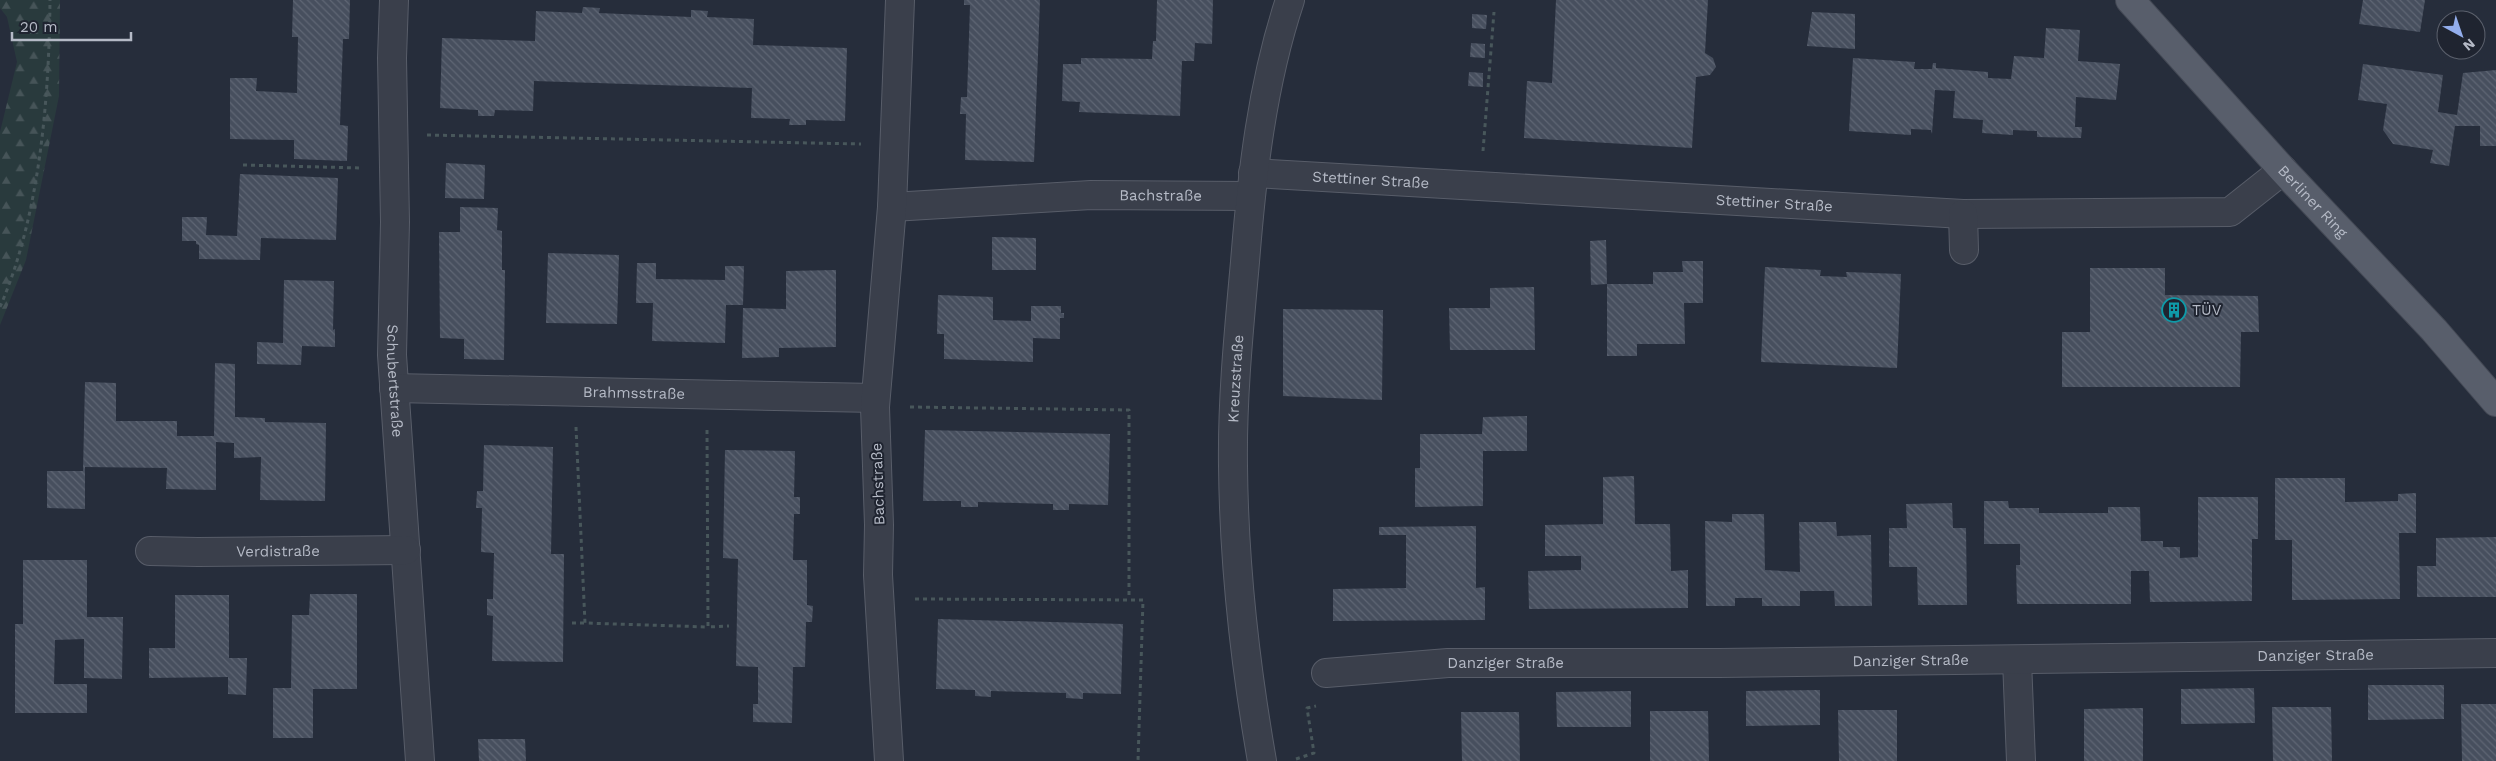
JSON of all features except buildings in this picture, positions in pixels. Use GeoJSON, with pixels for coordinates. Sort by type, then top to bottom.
{"type":"FeatureCollection","features":[{"type":"Feature","properties":{"kind":"main road","name":"Berliner Ring"},"geometry":{"type":"LineString","coordinates":[[2130,0],[2283,170],[2434,330],[2496,402]]}},
{"type":"Feature","properties":{"kind":"street","name":"Schubertstraße"},"geometry":{"type":"LineString","coordinates":[[394,0],[392,58],[394,134],[394,388],[420,761]]}},
{"type":"Feature","properties":{"kind":"street","name":"Bachstraße"},"geometry":{"type":"LineString","coordinates":[[889,761],[879,600],[875,403],[892,207],[900,0]]}},
{"type":"Feature","properties":{"kind":"street","name":"Kreuzstraße"},"geometry":{"type":"LineString","coordinates":[[1262,761],[1238,590],[1233,464],[1238,350],[1251,184],[1277,40],[1290,0]]}},
{"type":"Feature","properties":{"kind":"street","name":"Stettiner Straße"},"geometry":{"type":"LineString","coordinates":[[1251,184],[1480,186],[1962,214],[2230,212],[2283,170]]}},
{"type":"Feature","properties":{"kind":"street","name":"Bachstraße"},"geometry":{"type":"LineString","coordinates":[[892,207],[1251,184]]}},
{"type":"Feature","properties":{"kind":"street"},"geometry":{"type":"LineString","coordinates":[[1962,214],[1964,250]]}},
{"type":"Feature","properties":{"kind":"street","name":"Brahmsstraße"},"geometry":{"type":"LineString","coordinates":[[394,388],[707,394],[875,403]]}},
{"type":"Feature","properties":{"kind":"street","name":"Verdistraße"},"geometry":{"type":"LineString","coordinates":[[150,550],[198,552],[406,550]]}},
{"type":"Feature","properties":{"kind":"street","name":"Danziger Straße"},"geometry":{"type":"LineString","coordinates":[[1326,673],[1448,663],[1709,664],[2496,653]]}},
{"type":"Feature","properties":{"kind":"street"},"geometry":{"type":"LineString","coordinates":[[2017,660],[2021,761]]}},
{"type":"Feature","properties":{"kind":"path"},"geometry":{"type":"LineString","coordinates":[[0,307],[24,235],[40,151],[49,68],[50,0]]}},
{"type":"Feature","properties":{"kind":"path"},"geometry":{"type":"LineString","coordinates":[[1480,186],[1494,12]]}},
{"type":"Feature","properties":{"kind":"path"},"geometry":{"type":"LineString","coordinates":[[394,134],[894,144]]}},
{"type":"Feature","properties":{"kind":"path"},"geometry":{"type":"LineString","coordinates":[[243,165],[394,170]]}},
{"type":"Feature","properties":{"kind":"path"},"geometry":{"type":"LineString","coordinates":[[574,391],[585,623]]}},
{"type":"Feature","properties":{"kind":"path"},"geometry":{"type":"LineString","coordinates":[[707,394],[708,627]]}},
{"type":"Feature","properties":{"kind":"path"},"geometry":{"type":"LineString","coordinates":[[875,403],[1129,410],[1129,599]]}},
{"type":"Feature","properties":{"kind":"path"},"geometry":{"type":"LineString","coordinates":[[879,600],[933,598],[1143,600],[1138,761]]}},
{"type":"Feature","properties":{"kind":"path"},"geometry":{"type":"LineString","coordinates":[[572,623],[729,626]]}},
{"type":"Feature","properties":{"kind":"path"},"geometry":{"type":"LineString","coordinates":[[1287,761],[1314,754],[1309,721]]}},
{"type":"Feature","properties":{"kind":"green space"},"geometry":{"type":"Polygon","coordinates":[[[0,0],[60,0],[59,96],[26,260],[0,325],[0,132],[17,62],[7,17],[0,8],[0,0]]]}},
{"type":"Feature","properties":{"kind":"place","name":"TÜV"},"geometry":{"type":"Point","coordinates":[2174,310]}}]}
